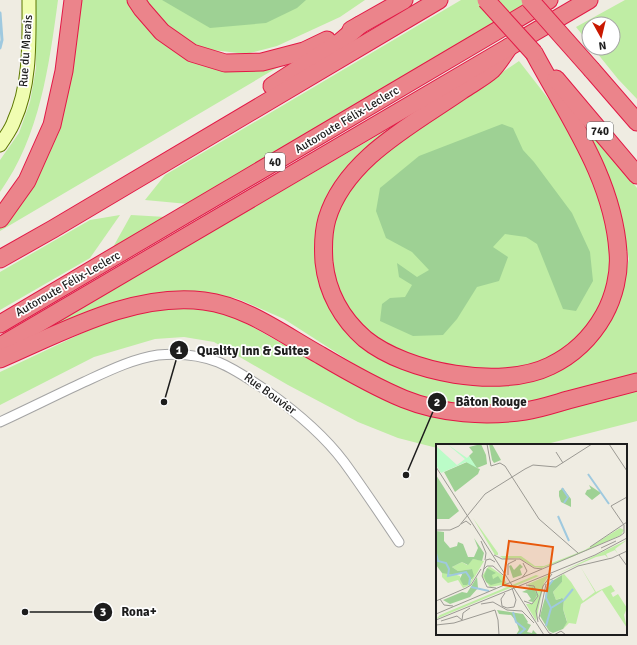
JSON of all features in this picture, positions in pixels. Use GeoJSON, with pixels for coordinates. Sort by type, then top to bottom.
{"type":"FeatureCollection","features":[{"type":"Feature","properties":{"kind":"highway"},"geometry":{"type":"LineString","coordinates":[[0,219],[27,181],[52,125],[64,71],[73,0]]}},
{"type":"Feature","properties":{"kind":"highway"},"geometry":{"type":"LineString","coordinates":[[136,0],[162,32],[192,53],[225,63],[262,62],[304,50],[360,25],[404,0]]}},
{"type":"Feature","properties":{"kind":"highway"},"geometry":{"type":"LineString","coordinates":[[0,258],[53,229],[439,0]]}},
{"type":"Feature","properties":{"kind":"highway"},"geometry":{"type":"LineString","coordinates":[[486,0],[534,53],[559,90],[599,175],[610,205],[617,235],[619,255],[616,284],[609,306],[598,327],[586,341],[568,356],[548,367],[527,374],[506,377],[460,376],[408,362],[384,351],[366,339],[349,322],[336,305],[326,275],[323,244],[327,220],[336,197],[346,181],[382,145],[493,69],[509,47]]}},
{"type":"Feature","properties":{"kind":"highway","name":"740"},"geometry":{"type":"LineString","coordinates":[[530,0],[637,122]]}},
{"type":"Feature","properties":{"kind":"highway","name":"Autoroute Félix-Leclerc"},"geometry":{"type":"LineString","coordinates":[[0,324],[549,0]]}},
{"type":"Feature","properties":{"kind":"highway"},"geometry":{"type":"LineString","coordinates":[[0,346],[589,0]]}},
{"type":"Feature","properties":{"kind":"highway"},"geometry":{"type":"LineString","coordinates":[[53,229],[340,42],[360,25]]}},
{"type":"Feature","properties":{"kind":"highway","name":"740"},"geometry":{"type":"LineString","coordinates":[[559,90],[637,175]]}},
{"type":"Feature","properties":{"kind":"highway"},"geometry":{"type":"LineString","coordinates":[[0,359],[102,316],[130,306],[180,300],[204,301],[240,311],[259,320],[369,383],[405,399],[452,411],[493,413],[525,411],[637,382]]}},
{"type":"Feature","properties":{"kind":"street","name":"Rue du Marais"},"geometry":{"type":"LineString","coordinates":[[0,145],[14,122],[24,89],[28,64],[29,0]]}},
{"type":"Feature","properties":{"kind":"street","name":"Rue Bouvier"},"geometry":{"type":"LineString","coordinates":[[0,422],[110,370],[142,359],[159,355],[178,354],[197,356],[217,361],[257,384],[293,410],[312,427],[343,461],[399,542]]}},
{"type":"Feature","properties":{"kind":"green space"},"geometry":{"type":"Polygon","coordinates":[[[35,0],[58,0],[51,50],[41,100],[34,124],[25,148],[14,170],[0,192],[0,160],[19,133],[30,102],[36,68],[35,0]]]}},
{"type":"Feature","properties":{"kind":"green space"},"geometry":{"type":"Polygon","coordinates":[[[82,0],[130,0],[172,47],[280,66],[0,231],[0,227],[62,113],[72,73],[82,0]]]}},
{"type":"Feature","properties":{"kind":"green space"},"geometry":{"type":"Polygon","coordinates":[[[143,0],[365,0],[340,17],[277,46],[246,54],[213,50],[191,45],[167,31],[143,0]]]}},
{"type":"Feature","properties":{"kind":"green space"},"geometry":{"type":"Polygon","coordinates":[[[162,0],[306,0],[297,8],[266,23],[210,28],[162,0]]]}},
{"type":"Feature","properties":{"kind":"green space"},"geometry":{"type":"Polygon","coordinates":[[[461,0],[535,0],[188,204],[145,200],[165,175],[461,0]]]}},
{"type":"Feature","properties":{"kind":"green space"},"geometry":{"type":"Polygon","coordinates":[[[625,0],[637,0],[637,99],[599,56],[621,56],[621,16],[596,16],[625,0]]]}},
{"type":"Feature","properties":{"kind":"green space"},"geometry":{"type":"Polygon","coordinates":[[[581,24],[581,33],[576,27],[581,24]]]}},
{"type":"Feature","properties":{"kind":"green space"},"geometry":{"type":"Polygon","coordinates":[[[519,61],[554,106],[591,172],[601,201],[613,261],[603,305],[572,348],[529,368],[464,370],[421,360],[395,349],[363,328],[343,305],[333,281],[329,230],[343,198],[383,153],[519,61]]]}},
{"type":"Feature","properties":{"kind":"green space"},"geometry":{"type":"Polygon","coordinates":[[[502,124],[513,128],[523,150],[534,162],[572,213],[590,252],[593,281],[576,311],[563,309],[537,244],[526,237],[505,234],[493,247],[508,257],[499,281],[477,287],[457,319],[443,335],[413,336],[380,321],[382,304],[390,298],[405,297],[412,285],[399,277],[397,263],[417,277],[429,270],[412,252],[386,238],[376,211],[380,188],[419,156],[502,124]]]}},
{"type":"Feature","properties":{"kind":"green space"},"geometry":{"type":"Polygon","coordinates":[[[585,125],[637,188],[637,376],[509,408],[452,404],[403,392],[365,371],[284,319],[243,301],[235,298],[199,293],[21,342],[387,130],[389,133],[328,199],[333,311],[407,369],[549,374],[616,307],[629,259],[617,203],[591,145],[585,125]]]}},
{"type":"Feature","properties":{"kind":"green space"},"geometry":{"type":"Polygon","coordinates":[[[120,215],[90,258],[0,310],[0,272],[90,220],[120,215]]]}},
{"type":"Feature","properties":{"kind":"green space"},"geometry":{"type":"Polygon","coordinates":[[[131,215],[166,217],[112,249],[131,215]]]}},
{"type":"Feature","properties":{"kind":"green space"},"geometry":{"type":"Polygon","coordinates":[[[183,308],[203,309],[235,317],[385,400],[461,420],[637,389],[637,421],[547,444],[436,444],[436,448],[398,438],[358,422],[288,385],[214,342],[184,337],[155,339],[94,357],[0,405],[0,372],[108,321],[149,311],[183,308]]]}},
{"type":"Feature","properties":{"kind":"waterway"},"geometry":{"type":"LineString","coordinates":[[0,13],[2,40],[0,48]]}},
{"type":"Feature","properties":{"kind":"place","name":"Quality Inn & Suites"},"geometry":{"type":"Point","coordinates":[164,402]}},
{"type":"Feature","properties":{"kind":"place","name":"Bâton Rouge"},"geometry":{"type":"Point","coordinates":[406,475]}},
{"type":"Feature","properties":{"kind":"place","name":"Rona+"},"geometry":{"type":"Point","coordinates":[25,612]}}]}
